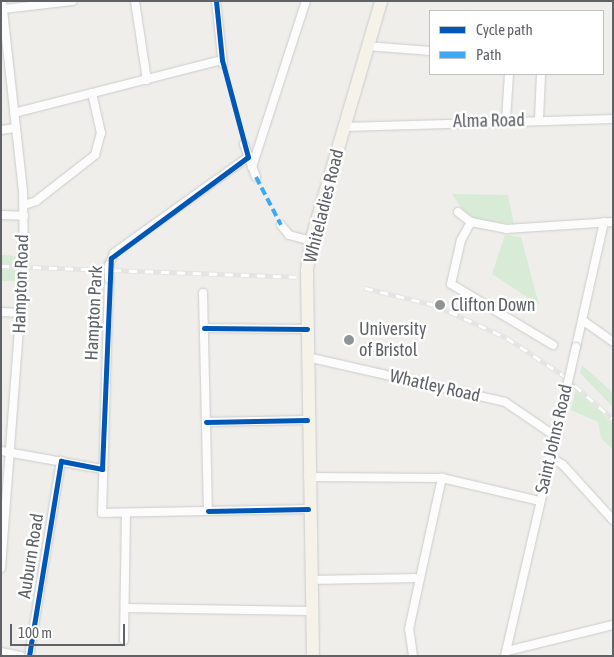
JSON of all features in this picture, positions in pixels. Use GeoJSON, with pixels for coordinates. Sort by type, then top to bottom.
{"type":"FeatureCollection","features":[{"type":"Feature","properties":{"kind":"main road","name":"Whiteladies Road"},"geometry":{"type":"LineString","coordinates":[[312,656],[307,420],[307,329],[311,241],[381,1]]}},
{"type":"Feature","properties":{"kind":"street"},"geometry":{"type":"LineString","coordinates":[[2,5],[73,1]]}},
{"type":"Feature","properties":{"kind":"street"},"geometry":{"type":"LineString","coordinates":[[135,1],[147,80]]}},
{"type":"Feature","properties":{"kind":"street"},"geometry":{"type":"LineString","coordinates":[[14,113],[223,63],[216,1]]}},
{"type":"Feature","properties":{"kind":"street"},"geometry":{"type":"LineString","coordinates":[[252,167],[306,1]]}},
{"type":"Feature","properties":{"kind":"street","name":"Hampton Road"},"geometry":{"type":"LineString","coordinates":[[1,568],[24,261],[24,205],[16,128],[5,62],[2,5]]}},
{"type":"Feature","properties":{"kind":"street"},"geometry":{"type":"LineString","coordinates":[[367,46],[429,52]]}},
{"type":"Feature","properties":{"kind":"street"},"geometry":{"type":"LineString","coordinates":[[506,120],[508,75]]}},
{"type":"Feature","properties":{"kind":"street"},"geometry":{"type":"LineString","coordinates":[[539,120],[541,75]]}},
{"type":"Feature","properties":{"kind":"street"},"geometry":{"type":"LineString","coordinates":[[24,205],[36,201],[95,155],[101,133],[92,93]]}},
{"type":"Feature","properties":{"kind":"street","name":"Alma Road"},"geometry":{"type":"LineString","coordinates":[[345,122],[365,125],[506,120],[613,119]]}},
{"type":"Feature","properties":{"kind":"street"},"geometry":{"type":"LineString","coordinates":[[1,130],[16,128]]}},
{"type":"Feature","properties":{"kind":"street"},"geometry":{"type":"LineString","coordinates":[[244,144],[256,176]]}},
{"type":"Feature","properties":{"kind":"street","name":"Hampton Park"},"geometry":{"type":"LineString","coordinates":[[126,514],[102,513],[109,265],[114,253],[248,157]]}},
{"type":"Feature","properties":{"kind":"street"},"geometry":{"type":"LineString","coordinates":[[458,212],[471,222],[517,229],[610,221]]}},
{"type":"Feature","properties":{"kind":"street"},"geometry":{"type":"LineString","coordinates":[[1,215],[24,216]]}},
{"type":"Feature","properties":{"kind":"street","name":"Saint Johns Road"},"geometry":{"type":"LineString","coordinates":[[506,654],[582,320],[610,221]]}},
{"type":"Feature","properties":{"kind":"street"},"geometry":{"type":"LineString","coordinates":[[471,222],[461,240],[451,284],[553,345]]}},
{"type":"Feature","properties":{"kind":"street"},"geometry":{"type":"LineString","coordinates":[[281,225],[289,235],[311,241]]}},
{"type":"Feature","properties":{"kind":"street"},"geometry":{"type":"LineString","coordinates":[[203,294],[208,511]]}},
{"type":"Feature","properties":{"kind":"street"},"geometry":{"type":"LineString","coordinates":[[1,312],[20,313]]}},
{"type":"Feature","properties":{"kind":"street"},"geometry":{"type":"LineString","coordinates":[[582,320],[613,342]]}},
{"type":"Feature","properties":{"kind":"street"},"geometry":{"type":"LineString","coordinates":[[204,328],[307,329]]}},
{"type":"Feature","properties":{"kind":"street","name":"Whatley Road"},"geometry":{"type":"LineString","coordinates":[[307,357],[505,402],[555,436]]}},
{"type":"Feature","properties":{"kind":"street"},"geometry":{"type":"LineString","coordinates":[[206,422],[307,420]]}},
{"type":"Feature","properties":{"kind":"street"},"geometry":{"type":"LineString","coordinates":[[1,451],[11,451],[102,469]]}},
{"type":"Feature","properties":{"kind":"street"},"geometry":{"type":"LineString","coordinates":[[550,457],[563,465],[613,520]]}},
{"type":"Feature","properties":{"kind":"street","name":"Auburn Road"},"geometry":{"type":"LineString","coordinates":[[30,656],[60,461]]}},
{"type":"Feature","properties":{"kind":"street"},"geometry":{"type":"LineString","coordinates":[[308,476],[442,478],[540,501]]}},
{"type":"Feature","properties":{"kind":"street"},"geometry":{"type":"LineString","coordinates":[[413,656],[409,629],[442,478]]}},
{"type":"Feature","properties":{"kind":"street"},"geometry":{"type":"LineString","coordinates":[[124,640],[126,514],[308,509]]}},
{"type":"Feature","properties":{"kind":"street"},"geometry":{"type":"LineString","coordinates":[[310,580],[419,578]]}},
{"type":"Feature","properties":{"kind":"street"},"geometry":{"type":"LineString","coordinates":[[126,608],[310,611]]}},
{"type":"Feature","properties":{"kind":"street"},"geometry":{"type":"LineString","coordinates":[[506,654],[613,625]]}},
{"type":"Feature","properties":{"kind":"street"},"geometry":{"type":"LineString","coordinates":[[1,652],[21,656]]}},
{"type":"Feature","properties":{"kind":"green space"},"geometry":{"type":"Polygon","coordinates":[[[452,194],[508,195],[514,224],[476,219],[464,212],[452,194]]]}},
{"type":"Feature","properties":{"kind":"green space"},"geometry":{"type":"Polygon","coordinates":[[[505,235],[521,237],[539,305],[492,274],[505,235]]]}},
{"type":"Feature","properties":{"kind":"green space"},"geometry":{"type":"Polygon","coordinates":[[[1,255],[16,256],[15,281],[1,281],[1,255]]]}},
{"type":"Feature","properties":{"kind":"green space"},"geometry":{"type":"Polygon","coordinates":[[[582,365],[613,393],[613,407],[580,373],[582,365]]]}},
{"type":"Feature","properties":{"kind":"green space"},"geometry":{"type":"Polygon","coordinates":[[[576,388],[613,424],[613,450],[601,438],[598,422],[571,410],[576,388]]]}},
{"type":"Feature","properties":{"kind":"railway"},"geometry":{"type":"LineString","coordinates":[[1,266],[296,277]]}},
{"type":"Feature","properties":{"kind":"railway"},"geometry":{"type":"LineString","coordinates":[[365,288],[435,305],[507,338],[563,375],[613,419]]}},
{"type":"Feature","properties":{"kind":"marked path"},"geometry":{"type":"LineString","coordinates":[[256,177],[281,225]]}},
{"type":"Feature","properties":{"kind":"cycle path"},"geometry":{"type":"LineString","coordinates":[[29,656],[61,461],[102,469],[111,258],[248,157],[222,60],[216,1]]}},
{"type":"Feature","properties":{"kind":"cycle path"},"geometry":{"type":"LineString","coordinates":[[204,328],[307,329]]}},
{"type":"Feature","properties":{"kind":"cycle path"},"geometry":{"type":"LineString","coordinates":[[206,422],[307,420]]}},
{"type":"Feature","properties":{"kind":"cycle path"},"geometry":{"type":"LineString","coordinates":[[208,511],[308,509]]}},
{"type":"Feature","properties":{"kind":"place","name":"Clifton Down"},"geometry":{"type":"Point","coordinates":[440,305]}},
{"type":"Feature","properties":{"kind":"place","name":"University of Bristol"},"geometry":{"type":"Point","coordinates":[349,340]}}]}
